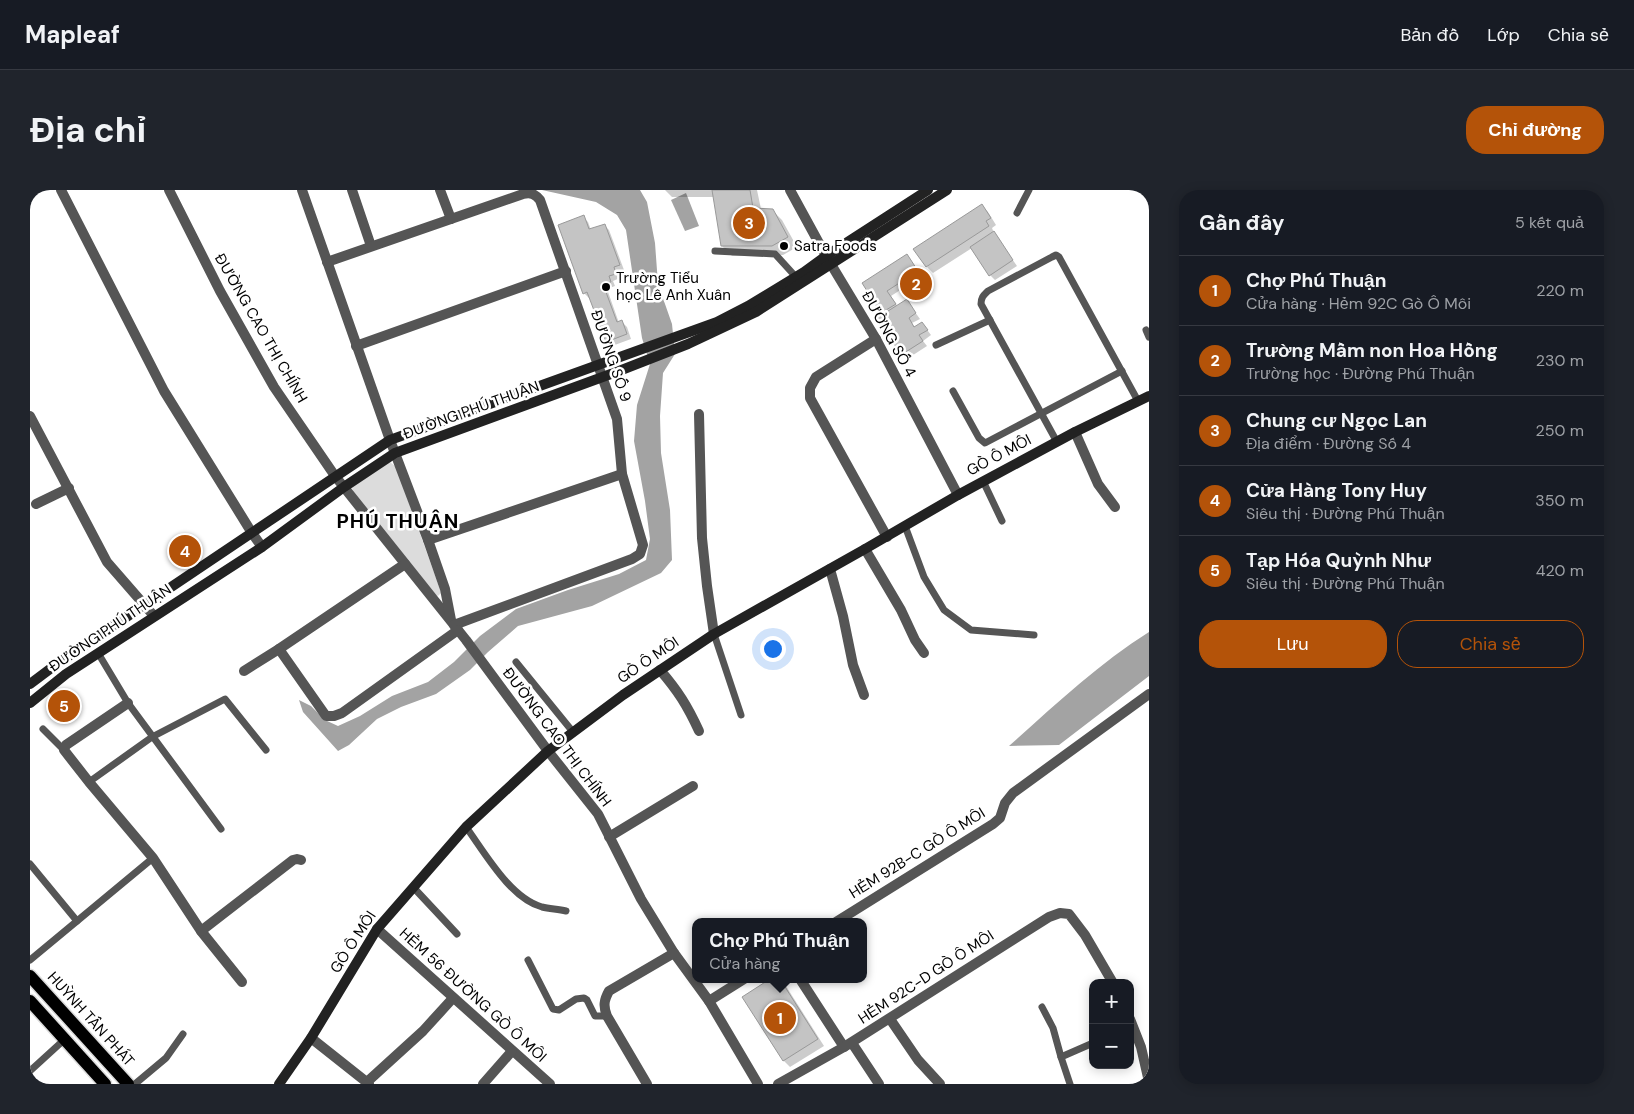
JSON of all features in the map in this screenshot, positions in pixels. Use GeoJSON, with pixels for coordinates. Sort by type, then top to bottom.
{"type":"FeatureCollection","features":[{"type":"Feature","properties":{"kind":"main road","name":"HUỲNH TẤN PHÁT"},"geometry":{"type":"LineString","coordinates":[[30,976],[128,1084]]}},
{"type":"Feature","properties":{"kind":"main road"},"geometry":{"type":"LineString","coordinates":[[31,1005],[65,1039],[105,1084]]}},
{"type":"Feature","properties":{"kind":"street"},"geometry":{"type":"LineString","coordinates":[[61,190],[164,392],[252,534],[262,547]]}},
{"type":"Feature","properties":{"kind":"street","name":"ĐƯỜNG CAO THỊ CHÍNH"},"geometry":{"type":"LineString","coordinates":[[169,190],[220,291],[274,387],[334,476],[455,625],[548,751],[598,814],[641,899],[692,978]]}},
{"type":"Feature","properties":{"kind":"street"},"geometry":{"type":"LineString","coordinates":[[302,190],[356,346],[428,540],[455,625]]}},
{"type":"Feature","properties":{"kind":"street"},"geometry":{"type":"LineString","coordinates":[[352,190],[371,246]]}},
{"type":"Feature","properties":{"kind":"street"},"geometry":{"type":"LineString","coordinates":[[440,190],[452,219]]}},
{"type":"Feature","properties":{"kind":"street","name":"ĐƯỜNG SỐ 4"},"geometry":{"type":"LineString","coordinates":[[790,190],[876,339],[958,495]]}},
{"type":"Feature","properties":{"kind":"street","name":"ĐƯỜNG PHÚ THUẬN"},"geometry":{"type":"LineString","coordinates":[[30,703],[66,674],[262,547],[344,487],[395,453],[634,365],[686,339],[756,312],[928,190]]}},
{"type":"Feature","properties":{"kind":"street","name":"ĐƯỜNG PHÚ THUẬN"},"geometry":{"type":"LineString","coordinates":[[829,260],[947,190]]}},
{"type":"Feature","properties":{"kind":"street","name":"ĐƯỜNG SỐ 9"},"geometry":{"type":"LineString","coordinates":[[279,649],[326,716],[334,716],[342,713],[455,625],[632,559],[640,554],[643,545],[622,474],[617,419],[566,270],[540,200],[536,194],[529,192],[327,262]]}},
{"type":"Feature","properties":{"kind":"street"},"geometry":{"type":"LineString","coordinates":[[686,339],[829,260]]}},
{"type":"Feature","properties":{"kind":"street"},"geometry":{"type":"LineString","coordinates":[[356,346],[566,270]]}},
{"type":"Feature","properties":{"kind":"street","name":"ĐƯỜNG PHÚ THUẬN"},"geometry":{"type":"LineString","coordinates":[[30,684],[58,663],[390,440],[630,352],[686,339]]}},
{"type":"Feature","properties":{"kind":"street"},"geometry":{"type":"LineString","coordinates":[[876,339],[816,377],[810,388],[810,398],[887,537]]}},
{"type":"Feature","properties":{"kind":"street","name":"GÒ Ô MÔI"},"geometry":{"type":"LineString","coordinates":[[279,1084],[311,1038],[376,929],[466,827],[548,751],[660,670],[714,634],[958,495],[1075,432],[1149,396]]}},
{"type":"Feature","properties":{"kind":"street"},"geometry":{"type":"LineString","coordinates":[[699,414],[702,538],[714,634]]}},
{"type":"Feature","properties":{"kind":"street"},"geometry":{"type":"LineString","coordinates":[[30,416],[107,562],[154,616]]}},
{"type":"Feature","properties":{"kind":"street"},"geometry":{"type":"LineString","coordinates":[[1075,432],[1098,484],[1115,507]]}},
{"type":"Feature","properties":{"kind":"street"},"geometry":{"type":"LineString","coordinates":[[428,540],[622,474]]}},
{"type":"Feature","properties":{"kind":"street"},"geometry":{"type":"LineString","coordinates":[[36,504],[69,488]]}},
{"type":"Feature","properties":{"kind":"street"},"geometry":{"type":"LineString","coordinates":[[865,549],[924,653]]}},
{"type":"Feature","properties":{"kind":"street"},"geometry":{"type":"LineString","coordinates":[[244,671],[405,564]]}},
{"type":"Feature","properties":{"kind":"street"},"geometry":{"type":"LineString","coordinates":[[830,569],[844,616],[853,665],[864,695]]}},
{"type":"Feature","properties":{"kind":"street"},"geometry":{"type":"LineString","coordinates":[[660,670],[679,693],[698,731]]}},
{"type":"Feature","properties":{"kind":"street","name":"HẺM 92B-C GÒ Ô MÔI"},"geometry":{"type":"LineString","coordinates":[[842,918],[994,824],[1000,818],[1005,803],[1013,793],[1149,694]]}},
{"type":"Feature","properties":{"kind":"street"},"geometry":{"type":"LineString","coordinates":[[128,703],[66,745],[64,750],[152,858],[201,931],[242,982]]}},
{"type":"Feature","properties":{"kind":"street"},"geometry":{"type":"LineString","coordinates":[[609,837],[693,786]]}},
{"type":"Feature","properties":{"kind":"street"},"geometry":{"type":"LineString","coordinates":[[201,931],[293,860],[301,860]]}},
{"type":"Feature","properties":{"kind":"street","name":"HẺM 92C-D GÒ Ô MÔI"},"geometry":{"type":"LineString","coordinates":[[778,1084],[848,1045],[1049,917],[1060,913],[1068,914],[1086,935],[1111,979]]}},
{"type":"Feature","properties":{"kind":"street","name":"HẺM 56 ĐƯỜNG GÒ Ô MÔI"},"geometry":{"type":"LineString","coordinates":[[376,929],[550,1084]]}},
{"type":"Feature","properties":{"kind":"street"},"geometry":{"type":"LineString","coordinates":[[648,1084],[607,1016],[604,1008],[605,998],[609,991],[674,953]]}},
{"type":"Feature","properties":{"kind":"street","name":"ĐƯỜNG CAO THỊ CHÍNH"},"geometry":{"type":"LineString","coordinates":[[695,983],[758,1084]]}},
{"type":"Feature","properties":{"kind":"street"},"geometry":{"type":"LineString","coordinates":[[708,1001],[737,983]]}},
{"type":"Feature","properties":{"kind":"street"},"geometry":{"type":"LineString","coordinates":[[803,983],[879,1084]]}},
{"type":"Feature","properties":{"kind":"street"},"geometry":{"type":"LineString","coordinates":[[311,1038],[368,1083],[453,998]]}},
{"type":"Feature","properties":{"kind":"street"},"geometry":{"type":"LineString","coordinates":[[890,1019],[918,1060],[940,1084]]}},
{"type":"Feature","properties":{"kind":"street"},"geometry":{"type":"LineString","coordinates":[[1132,1024],[1145,1045],[1149,1081],[1138,1084]]}},
{"type":"Feature","properties":{"kind":"street"},"geometry":{"type":"LineString","coordinates":[[483,1084],[512,1051]]}},
{"type":"Feature","properties":{"kind":"lane"},"geometry":{"type":"LineString","coordinates":[[1017,213],[1029,190]]}},
{"type":"Feature","properties":{"kind":"lane"},"geometry":{"type":"LineString","coordinates":[[715,251],[775,254],[796,277]]}},
{"type":"Feature","properties":{"kind":"lane"},"geometry":{"type":"LineString","coordinates":[[1057,442],[981,304],[983,296],[988,291],[1056,255],[1073,280],[1138,401]]}},
{"type":"Feature","properties":{"kind":"lane"},"geometry":{"type":"LineString","coordinates":[[936,345],[990,320]]}},
{"type":"Feature","properties":{"kind":"lane"},"geometry":{"type":"LineString","coordinates":[[1146,330],[1149,337]]}},
{"type":"Feature","properties":{"kind":"lane"},"geometry":{"type":"LineString","coordinates":[[953,391],[979,438],[985,443],[1122,371]]}},
{"type":"Feature","properties":{"kind":"lane"},"geometry":{"type":"LineString","coordinates":[[984,481],[1002,520]]}},
{"type":"Feature","properties":{"kind":"lane"},"geometry":{"type":"LineString","coordinates":[[905,526],[924,577],[944,610],[972,630],[1034,635]]}},
{"type":"Feature","properties":{"kind":"lane"},"geometry":{"type":"LineString","coordinates":[[714,634],[740,715]]}},
{"type":"Feature","properties":{"kind":"lane"},"geometry":{"type":"LineString","coordinates":[[98,653],[128,703],[221,829]]}},
{"type":"Feature","properties":{"kind":"lane"},"geometry":{"type":"LineString","coordinates":[[516,662],[574,732]]}},
{"type":"Feature","properties":{"kind":"lane"},"geometry":{"type":"LineString","coordinates":[[89,782],[152,737],[225,699],[266,750]]}},
{"type":"Feature","properties":{"kind":"lane"},"geometry":{"type":"LineString","coordinates":[[43,729],[64,750]]}},
{"type":"Feature","properties":{"kind":"lane"},"geometry":{"type":"LineString","coordinates":[[466,827],[508,883],[523,897],[542,907],[566,910]]}},
{"type":"Feature","properties":{"kind":"lane"},"geometry":{"type":"LineString","coordinates":[[30,960],[152,858]]}},
{"type":"Feature","properties":{"kind":"lane"},"geometry":{"type":"LineString","coordinates":[[30,864],[76,921]]}},
{"type":"Feature","properties":{"kind":"lane"},"geometry":{"type":"LineString","coordinates":[[413,887],[457,934]]}},
{"type":"Feature","properties":{"kind":"lane"},"geometry":{"type":"LineString","coordinates":[[528,960],[553,1009],[559,1010],[576,999],[584,998],[587,1000],[595,1016],[607,1016]]}},
{"type":"Feature","properties":{"kind":"lane"},"geometry":{"type":"LineString","coordinates":[[1042,1007],[1053,1028],[1060,1057],[1070,1084]]}},
{"type":"Feature","properties":{"kind":"lane"},"geometry":{"type":"LineString","coordinates":[[135,1084],[166,1058],[183,1034]]}},
{"type":"Feature","properties":{"kind":"lane"},"geometry":{"type":"LineString","coordinates":[[30,1071],[65,1039]]}},
{"type":"Feature","properties":{"kind":"lane"},"geometry":{"type":"LineString","coordinates":[[1060,1057],[1089,1045]]}},
{"type":"Feature","properties":{"kind":"shaded area"},"geometry":{"type":"Polygon","coordinates":[[[542,190],[640,190],[647,202],[655,243],[658,284],[672,324],[675,354],[663,373],[660,416],[661,453],[670,510],[672,560],[661,573],[592,606],[518,626],[470,670],[436,694],[401,707],[377,719],[349,745],[338,751],[303,712],[299,700],[311,706],[325,720],[338,726],[360,716],[392,696],[428,682],[454,662],[480,636],[516,609],[619,574],[646,560],[650,539],[634,441],[637,405],[650,364],[642,338],[626,230],[617,215],[596,202],[542,190]]]}},
{"type":"Feature","properties":{"kind":"shaded area"},"geometry":{"type":"Polygon","coordinates":[[[686,193],[699,226],[685,231],[671,200],[686,193]]]}},
{"type":"Feature","properties":{"kind":"shaded area"},"geometry":{"type":"Polygon","coordinates":[[[390,462],[396,467],[436,578],[441,593],[438,596],[433,593],[353,492],[352,487],[390,462]]]}},
{"type":"Feature","properties":{"kind":"shaded area"},"geometry":{"type":"Polygon","coordinates":[[[1149,632],[1149,676],[1059,745],[1009,746],[1094,672],[1149,632]]]}},
{"type":"Feature","properties":{"kind":"building"},"geometry":{"type":"Polygon","coordinates":[[[712,190],[750,190],[753,208],[773,209],[788,237],[772,246],[721,246],[712,190]]]}},
{"type":"Feature","properties":{"kind":"building"},"geometry":{"type":"Polygon","coordinates":[[[982,204],[991,218],[986,221],[989,226],[926,267],[913,249],[982,204]]]}},
{"type":"Feature","properties":{"kind":"building"},"geometry":{"type":"Polygon","coordinates":[[[584,215],[589,229],[605,224],[620,265],[614,267],[616,274],[609,276],[611,282],[603,284],[617,322],[622,320],[627,334],[606,342],[587,292],[583,294],[558,225],[584,215]]]}},
{"type":"Feature","properties":{"kind":"building"},"geometry":{"type":"Polygon","coordinates":[[[994,231],[1013,260],[989,276],[970,247],[994,231]]]}},
{"type":"Feature","properties":{"kind":"building"},"geometry":{"type":"Polygon","coordinates":[[[907,254],[918,271],[887,291],[896,304],[881,313],[862,283],[907,254]]]}},
{"type":"Feature","properties":{"kind":"building"},"geometry":{"type":"Polygon","coordinates":[[[907,299],[916,313],[909,318],[914,327],[922,322],[928,330],[919,335],[923,341],[901,355],[877,318],[907,299]]]}},
{"type":"Feature","properties":{"kind":"building"},"geometry":{"type":"Polygon","coordinates":[[[764,983],[783,983],[818,1039],[783,1061],[742,997],[764,983]]]}},
{"type":"Feature","properties":{"kind":"place","name":"Chung cư Ngọc Lan"},"geometry":{"type":"Point","coordinates":[749,223]}},
{"type":"Feature","properties":{"kind":"place","name":"Satra Foods"},"geometry":{"type":"Point","coordinates":[784,246]}},
{"type":"Feature","properties":{"kind":"place","name":"Trường Mầm non Hoa Hồng"},"geometry":{"type":"Point","coordinates":[916,284]}},
{"type":"Feature","properties":{"kind":"place","name":"Trường Tiểu học Lê Anh Xuân"},"geometry":{"type":"Point","coordinates":[606,287]}},
{"type":"Feature","properties":{"kind":"place","name":"Cửa Hàng Tony Huy"},"geometry":{"type":"Point","coordinates":[185,551]}},
{"type":"Feature","properties":{"kind":"place","name":"Tạp Hóa Quỳnh Như"},"geometry":{"type":"Point","coordinates":[64,706]}},
{"type":"Feature","properties":{"kind":"place","name":"Chợ Phú Thuận"},"geometry":{"type":"Point","coordinates":[780,1018]}},
{"type":"Feature","properties":{"kind":"district","name":"PHÚ THUẬN"},"geometry":{"type":"Point","coordinates":[398,521]}}]}
